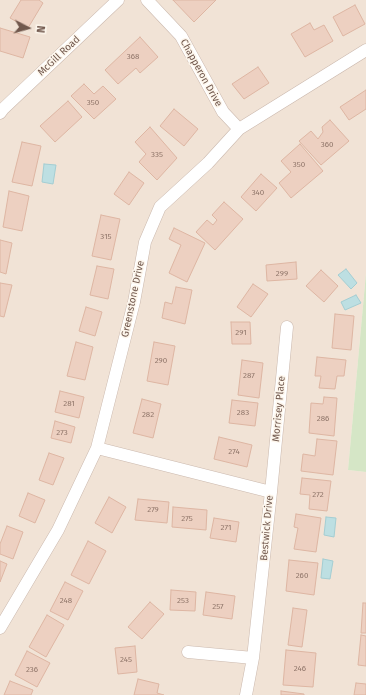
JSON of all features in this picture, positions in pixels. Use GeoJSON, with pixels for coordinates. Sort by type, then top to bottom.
{"type":"FeatureCollection","features":[{"type":"Feature","properties":{"kind":"street","name":"McGill Road"},"geometry":{"type":"LineString","coordinates":[[0,113],[118,0]]}},
{"type":"Feature","properties":{"kind":"street","name":"Chapperon Drive"},"geometry":{"type":"LineString","coordinates":[[147,0],[181,36],[223,112],[239,129]]}},
{"type":"Feature","properties":{"kind":"street","name":"Greenstone Drive"},"geometry":{"type":"LineString","coordinates":[[0,628],[58,530],[97,448],[134,302],[145,242],[160,207],[208,163],[239,129],[366,50]]}},
{"type":"Feature","properties":{"kind":"street","name":"Morrisey Place"},"geometry":{"type":"LineString","coordinates":[[272,492],[287,327]]}},
{"type":"Feature","properties":{"kind":"street","name":"Bestwick Drive"},"geometry":{"type":"LineString","coordinates":[[97,448],[272,492],[253,658],[246,695]]}},
{"type":"Feature","properties":{"kind":"street"},"geometry":{"type":"LineString","coordinates":[[188,652],[253,658]]}},
{"type":"Feature","properties":{"kind":"shaded area"},"geometry":{"type":"Polygon","coordinates":[[[0,0],[366,0],[366,273],[348,470],[366,472],[366,695],[0,695],[0,0]]]}},
{"type":"Feature","properties":{"kind":"green space"},"geometry":{"type":"Polygon","coordinates":[[[366,273],[366,472],[348,470],[366,273]]]}},
{"type":"Feature","properties":{"kind":"water"},"geometry":{"type":"Polygon","coordinates":[[[44,164],[56,165],[53,184],[42,182],[44,164]]]}},
{"type":"Feature","properties":{"kind":"water"},"geometry":{"type":"Polygon","coordinates":[[[346,269],[357,283],[351,289],[338,275],[346,269]]]}},
{"type":"Feature","properties":{"kind":"water"},"geometry":{"type":"Polygon","coordinates":[[[356,295],[361,303],[345,310],[341,302],[356,295]]]}},
{"type":"Feature","properties":{"kind":"water"},"geometry":{"type":"Polygon","coordinates":[[[326,517],[336,518],[334,537],[324,535],[326,517]]]}},
{"type":"Feature","properties":{"kind":"water"},"geometry":{"type":"Polygon","coordinates":[[[323,559],[333,561],[330,579],[321,578],[323,559]]]}},
{"type":"Feature","properties":{"kind":"building"},"geometry":{"type":"Polygon","coordinates":[[[21,0],[39,0],[43,3],[28,28],[10,18],[21,0]]]}},
{"type":"Feature","properties":{"kind":"building"},"geometry":{"type":"Polygon","coordinates":[[[173,0],[216,0],[194,22],[173,0]]]}},
{"type":"Feature","properties":{"kind":"building"},"geometry":{"type":"Polygon","coordinates":[[[355,5],[365,24],[343,36],[333,17],[355,5]]]}},
{"type":"Feature","properties":{"kind":"building"},"geometry":{"type":"Polygon","coordinates":[[[310,23],[314,30],[324,25],[333,41],[305,57],[291,34],[310,23]]]}},
{"type":"Feature","properties":{"kind":"building"},"geometry":{"type":"Polygon","coordinates":[[[0,28],[30,37],[23,58],[0,51],[0,28]]]}},
{"type":"Feature","properties":{"kind":"building"},"geometry":{"type":"Polygon","coordinates":[[[140,37],[158,57],[140,73],[136,68],[118,84],[105,70],[140,37]]]}},
{"type":"Feature","properties":{"kind":"building"},"geometry":{"type":"Polygon","coordinates":[[[258,67],[269,83],[244,99],[232,84],[258,67]]]}},
{"type":"Feature","properties":{"kind":"building"},"geometry":{"type":"Polygon","coordinates":[[[84,84],[94,94],[103,86],[116,99],[94,119],[71,96],[84,84]]]}},
{"type":"Feature","properties":{"kind":"building"},"geometry":{"type":"Polygon","coordinates":[[[366,90],[366,109],[349,120],[340,107],[366,90]]]}},
{"type":"Feature","properties":{"kind":"building"},"geometry":{"type":"Polygon","coordinates":[[[68,101],[82,117],[55,142],[40,126],[68,101]]]}},
{"type":"Feature","properties":{"kind":"building"},"geometry":{"type":"Polygon","coordinates":[[[174,109],[198,129],[184,146],[160,126],[174,109]]]}},
{"type":"Feature","properties":{"kind":"building"},"geometry":{"type":"Polygon","coordinates":[[[330,120],[349,141],[321,165],[299,141],[311,131],[318,139],[323,132],[322,127],[330,120]]]}},
{"type":"Feature","properties":{"kind":"building"},"geometry":{"type":"Polygon","coordinates":[[[150,127],[177,158],[157,180],[139,162],[146,154],[135,142],[150,127]]]}},
{"type":"Feature","properties":{"kind":"building"},"geometry":{"type":"Polygon","coordinates":[[[22,142],[41,146],[32,186],[12,182],[22,142]]]}},
{"type":"Feature","properties":{"kind":"building"},"geometry":{"type":"Polygon","coordinates":[[[300,144],[323,171],[291,198],[279,183],[291,172],[281,161],[300,144]]]}},
{"type":"Feature","properties":{"kind":"building"},"geometry":{"type":"Polygon","coordinates":[[[129,172],[144,183],[129,205],[114,194],[129,172]]]}},
{"type":"Feature","properties":{"kind":"building"},"geometry":{"type":"Polygon","coordinates":[[[261,174],[277,188],[256,211],[241,197],[261,174]]]}},
{"type":"Feature","properties":{"kind":"building"},"geometry":{"type":"Polygon","coordinates":[[[9,191],[29,196],[22,231],[3,227],[9,191]]]}},
{"type":"Feature","properties":{"kind":"building"},"geometry":{"type":"Polygon","coordinates":[[[224,202],[243,219],[215,250],[196,232],[207,220],[213,225],[217,220],[212,215],[224,202]]]}},
{"type":"Feature","properties":{"kind":"building"},"geometry":{"type":"Polygon","coordinates":[[[101,215],[120,219],[111,260],[92,256],[101,215]]]}},
{"type":"Feature","properties":{"kind":"building"},"geometry":{"type":"Polygon","coordinates":[[[174,228],[205,243],[187,282],[169,273],[181,245],[169,239],[174,228]]]}},
{"type":"Feature","properties":{"kind":"building"},"geometry":{"type":"Polygon","coordinates":[[[0,240],[12,243],[6,274],[0,272],[0,240]]]}},
{"type":"Feature","properties":{"kind":"building"},"geometry":{"type":"Polygon","coordinates":[[[296,262],[297,279],[267,281],[266,265],[296,262]]]}},
{"type":"Feature","properties":{"kind":"building"},"geometry":{"type":"Polygon","coordinates":[[[97,266],[114,269],[108,299],[90,295],[97,266]]]}},
{"type":"Feature","properties":{"kind":"building"},"geometry":{"type":"Polygon","coordinates":[[[321,270],[338,286],[324,302],[306,286],[321,270]]]}},
{"type":"Feature","properties":{"kind":"building"},"geometry":{"type":"Polygon","coordinates":[[[0,283],[12,285],[4,317],[0,316],[0,283]]]}},
{"type":"Feature","properties":{"kind":"building"},"geometry":{"type":"Polygon","coordinates":[[[253,284],[268,294],[251,317],[237,307],[253,284]]]}},
{"type":"Feature","properties":{"kind":"building"},"geometry":{"type":"Polygon","coordinates":[[[176,287],[192,290],[185,324],[162,318],[165,302],[172,304],[176,287]]]}},
{"type":"Feature","properties":{"kind":"building"},"geometry":{"type":"Polygon","coordinates":[[[86,307],[102,312],[95,336],[79,331],[86,307]]]}},
{"type":"Feature","properties":{"kind":"building"},"geometry":{"type":"Polygon","coordinates":[[[335,314],[354,316],[351,350],[332,348],[335,314]]]}},
{"type":"Feature","properties":{"kind":"building"},"geometry":{"type":"Polygon","coordinates":[[[231,322],[250,322],[251,344],[232,344],[231,322]]]}},
{"type":"Feature","properties":{"kind":"building"},"geometry":{"type":"Polygon","coordinates":[[[76,342],[93,347],[85,380],[67,376],[76,342]]]}},
{"type":"Feature","properties":{"kind":"building"},"geometry":{"type":"Polygon","coordinates":[[[154,342],[175,346],[168,385],[147,381],[154,342]]]}},
{"type":"Feature","properties":{"kind":"building"},"geometry":{"type":"Polygon","coordinates":[[[317,357],[346,360],[344,376],[337,376],[335,389],[319,388],[321,376],[315,376],[317,357]]]}},
{"type":"Feature","properties":{"kind":"building"},"geometry":{"type":"Polygon","coordinates":[[[242,360],[263,363],[259,398],[238,395],[242,360]]]}},
{"type":"Feature","properties":{"kind":"building"},"geometry":{"type":"Polygon","coordinates":[[[60,391],[84,397],[79,418],[55,412],[60,391]]]}},
{"type":"Feature","properties":{"kind":"building"},"geometry":{"type":"Polygon","coordinates":[[[324,397],[337,398],[334,436],[309,433],[311,403],[323,404],[324,397]]]}},
{"type":"Feature","properties":{"kind":"building"},"geometry":{"type":"Polygon","coordinates":[[[142,399],[161,404],[153,438],[133,433],[142,399]]]}},
{"type":"Feature","properties":{"kind":"building"},"geometry":{"type":"Polygon","coordinates":[[[232,400],[258,403],[255,426],[229,423],[232,400]]]}},
{"type":"Feature","properties":{"kind":"building"},"geometry":{"type":"Polygon","coordinates":[[[55,421],[75,427],[71,443],[51,438],[55,421]]]}},
{"type":"Feature","properties":{"kind":"building"},"geometry":{"type":"Polygon","coordinates":[[[219,437],[252,445],[247,467],[214,459],[219,437]]]}},
{"type":"Feature","properties":{"kind":"building"},"geometry":{"type":"Polygon","coordinates":[[[317,439],[337,441],[333,475],[301,471],[303,454],[315,456],[317,439]]]}},
{"type":"Feature","properties":{"kind":"building"},"geometry":{"type":"Polygon","coordinates":[[[49,453],[64,458],[53,485],[39,480],[49,453]]]}},
{"type":"Feature","properties":{"kind":"building"},"geometry":{"type":"Polygon","coordinates":[[[302,478],[331,481],[327,511],[309,509],[310,495],[300,494],[302,478]]]}},
{"type":"Feature","properties":{"kind":"building"},"geometry":{"type":"Polygon","coordinates":[[[28,493],[45,500],[35,523],[19,516],[28,493]]]}},
{"type":"Feature","properties":{"kind":"building"},"geometry":{"type":"Polygon","coordinates":[[[109,497],[126,507],[112,533],[95,523],[109,497]]]}},
{"type":"Feature","properties":{"kind":"building"},"geometry":{"type":"Polygon","coordinates":[[[138,499],[169,502],[167,523],[135,520],[138,499]]]}},
{"type":"Feature","properties":{"kind":"building"},"geometry":{"type":"Polygon","coordinates":[[[173,507],[207,510],[206,530],[172,527],[173,507]]]}},
{"type":"Feature","properties":{"kind":"building"},"geometry":{"type":"Polygon","coordinates":[[[296,514],[321,518],[316,552],[294,549],[298,528],[294,527],[296,514]]]}},
{"type":"Feature","properties":{"kind":"building"},"geometry":{"type":"Polygon","coordinates":[[[214,518],[239,522],[236,542],[210,538],[214,518]]]}},
{"type":"Feature","properties":{"kind":"building"},"geometry":{"type":"Polygon","coordinates":[[[7,526],[23,532],[13,559],[0,554],[0,544],[7,526]]]}},
{"type":"Feature","properties":{"kind":"building"},"geometry":{"type":"Polygon","coordinates":[[[88,541],[106,551],[89,584],[71,575],[88,541]]]}},
{"type":"Feature","properties":{"kind":"building"},"geometry":{"type":"Polygon","coordinates":[[[289,560],[318,563],[314,595],[286,591],[289,560]]]}},
{"type":"Feature","properties":{"kind":"building"},"geometry":{"type":"Polygon","coordinates":[[[0,561],[7,564],[0,582],[0,561]]]}},
{"type":"Feature","properties":{"kind":"building"},"geometry":{"type":"Polygon","coordinates":[[[65,582],[83,591],[68,620],[50,611],[65,582]]]}},
{"type":"Feature","properties":{"kind":"building"},"geometry":{"type":"Polygon","coordinates":[[[171,590],[196,592],[195,611],[170,610],[171,590]]]}},
{"type":"Feature","properties":{"kind":"building"},"geometry":{"type":"Polygon","coordinates":[[[206,592],[235,596],[232,619],[203,615],[206,592]]]}},
{"type":"Feature","properties":{"kind":"building"},"geometry":{"type":"Polygon","coordinates":[[[150,602],[164,614],[142,639],[128,627],[150,602]]]}},
{"type":"Feature","properties":{"kind":"building"},"geometry":{"type":"Polygon","coordinates":[[[363,603],[366,603],[366,633],[361,633],[363,603]]]}},
{"type":"Feature","properties":{"kind":"building"},"geometry":{"type":"Polygon","coordinates":[[[293,608],[307,610],[302,647],[288,645],[293,608]]]}},
{"type":"Feature","properties":{"kind":"building"},"geometry":{"type":"Polygon","coordinates":[[[47,615],[64,625],[46,657],[29,647],[47,615]]]}},
{"type":"Feature","properties":{"kind":"building"},"geometry":{"type":"Polygon","coordinates":[[[361,635],[366,636],[366,666],[358,665],[361,635]]]}},
{"type":"Feature","properties":{"kind":"building"},"geometry":{"type":"Polygon","coordinates":[[[135,646],[137,672],[118,674],[115,648],[135,646]]]}},
{"type":"Feature","properties":{"kind":"building"},"geometry":{"type":"Polygon","coordinates":[[[286,650],[316,653],[313,687],[283,685],[286,650]]]}},
{"type":"Feature","properties":{"kind":"building"},"geometry":{"type":"Polygon","coordinates":[[[27,651],[50,663],[37,687],[15,675],[27,651]]]}},
{"type":"Feature","properties":{"kind":"building"},"geometry":{"type":"Polygon","coordinates":[[[138,679],[159,684],[157,693],[164,695],[134,695],[138,679]]]}},
{"type":"Feature","properties":{"kind":"building"},"geometry":{"type":"Polygon","coordinates":[[[10,681],[33,690],[31,695],[4,695],[10,681]]]}},
{"type":"Feature","properties":{"kind":"building"},"geometry":{"type":"Polygon","coordinates":[[[356,683],[366,684],[366,695],[354,695],[356,683]]]}},
{"type":"Feature","properties":{"kind":"building"},"geometry":{"type":"Polygon","coordinates":[[[281,691],[304,694],[304,695],[281,695],[281,691]]]}}]}
